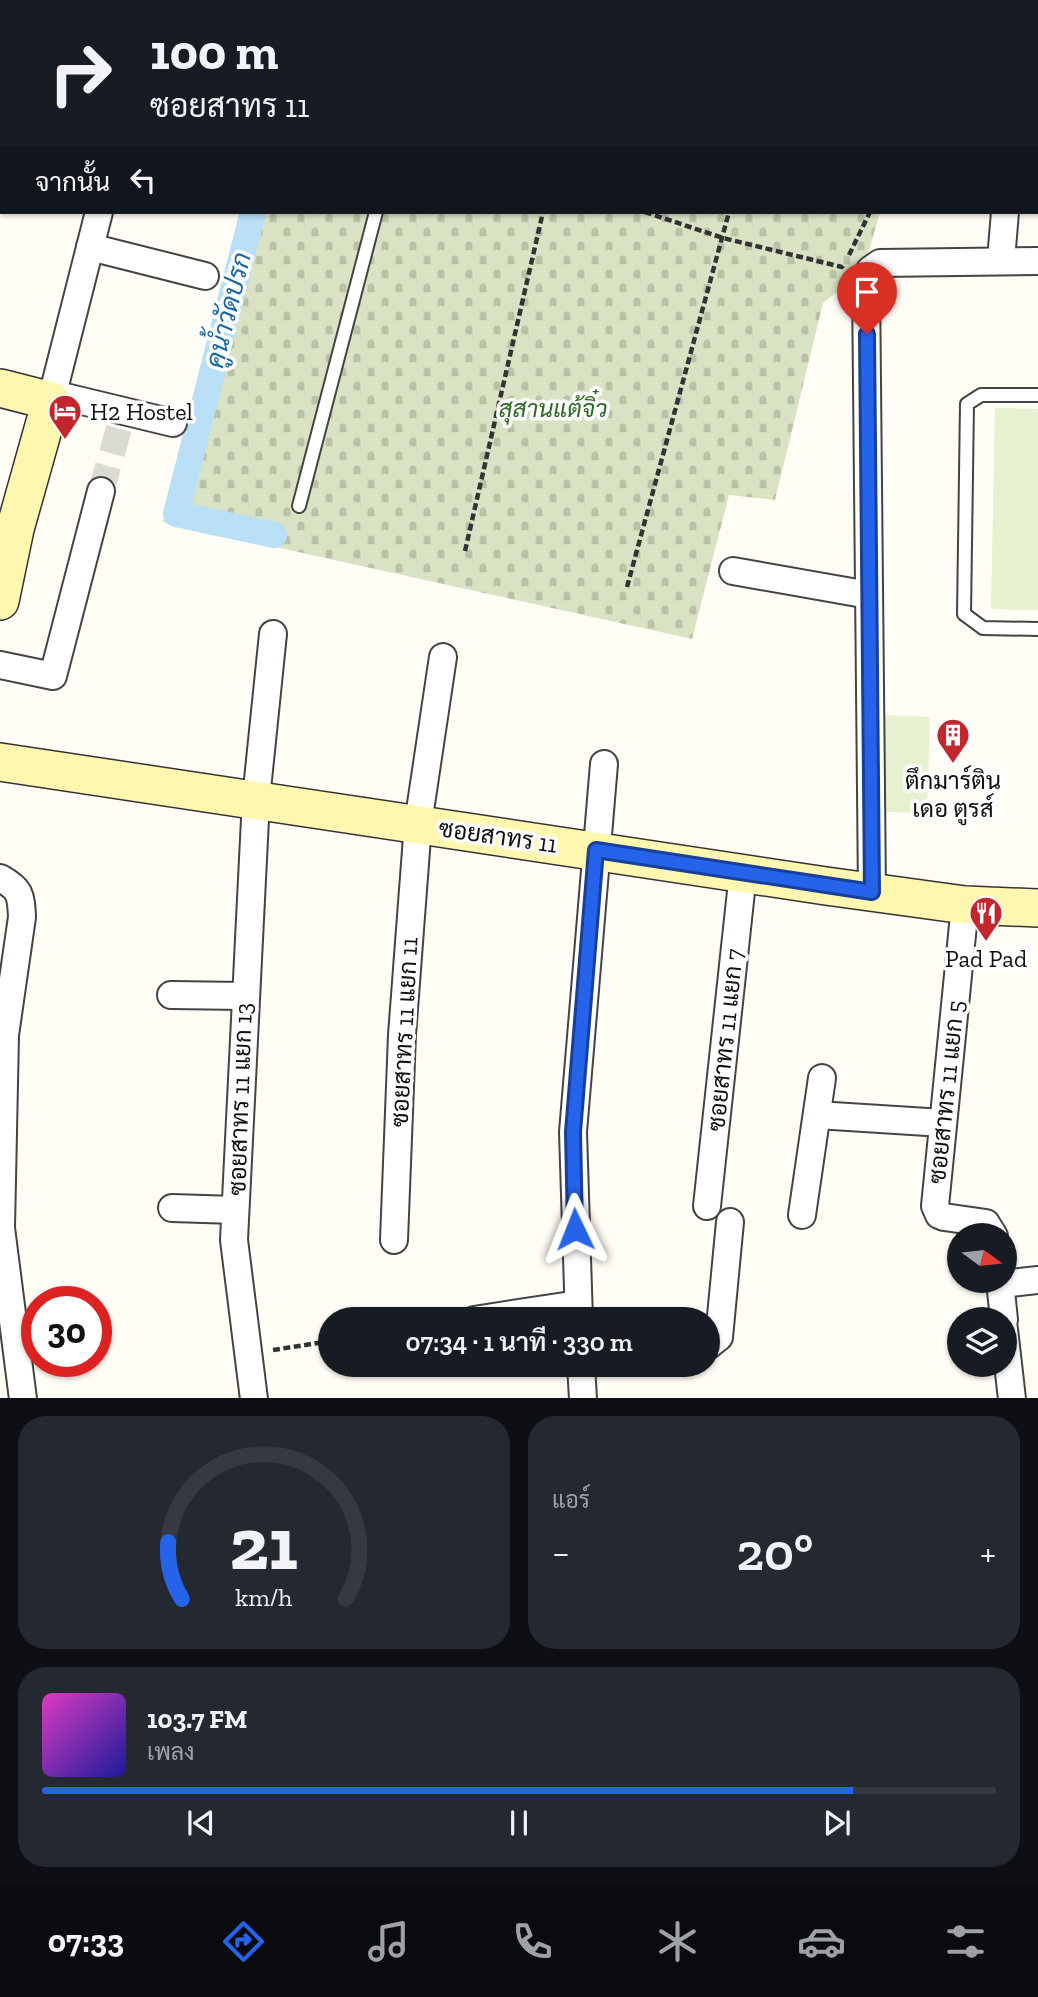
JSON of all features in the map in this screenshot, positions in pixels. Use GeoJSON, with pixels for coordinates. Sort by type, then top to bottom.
{"type":"FeatureCollection","features":[{"type":"Feature","properties":{"kind":"street"},"geometry":{"type":"LineString","coordinates":[[0,601],[15,529],[52,398],[98,214]]}},
{"type":"Feature","properties":{"kind":"street"},"geometry":{"type":"LineString","coordinates":[[1001,260],[1005,214]]}},
{"type":"Feature","properties":{"kind":"street"},"geometry":{"type":"LineString","coordinates":[[90,247],[205,276]]}},
{"type":"Feature","properties":{"kind":"street"},"geometry":{"type":"LineString","coordinates":[[872,892],[866,281],[870,270],[880,263],[1038,261]]}},
{"type":"Feature","properties":{"kind":"street"},"geometry":{"type":"LineString","coordinates":[[0,388],[173,423]]}},
{"type":"Feature","properties":{"kind":"street"},"geometry":{"type":"LineString","coordinates":[[0,665],[54,676],[101,491]]}},
{"type":"Feature","properties":{"kind":"street"},"geometry":{"type":"LineString","coordinates":[[733,571],[869,595]]}},
{"type":"Feature","properties":{"kind":"street","name":"ซอยสาทร 11 แยก 13"},"geometry":{"type":"LineString","coordinates":[[254,1398],[234,1240],[244,996],[256,799],[273,634]]}},
{"type":"Feature","properties":{"kind":"street","name":"ซอยสาทร 11 แยก 11"},"geometry":{"type":"LineString","coordinates":[[394,1240],[402,1035],[418,824],[443,657]]}},
{"type":"Feature","properties":{"kind":"street","name":"ซอยสาทร 11"},"geometry":{"type":"LineString","coordinates":[[0,762],[872,892],[965,905],[1038,908]]}},
{"type":"Feature","properties":{"kind":"street"},"geometry":{"type":"LineString","coordinates":[[579,1307],[573,1132],[604,764]]}},
{"type":"Feature","properties":{"kind":"street","name":"ซอยสาทร 11 แยก 7"},"geometry":{"type":"LineString","coordinates":[[707,1206],[743,873]]}},
{"type":"Feature","properties":{"kind":"street"},"geometry":{"type":"LineString","coordinates":[[0,878],[16,887],[21,900],[22,917],[2,1034],[1,1228],[14,1387]]}},
{"type":"Feature","properties":{"kind":"street","name":"ซอยสาทร 11 แยก 5"},"geometry":{"type":"LineString","coordinates":[[965,905],[935,1206],[939,1215],[986,1223]]}},
{"type":"Feature","properties":{"kind":"street"},"geometry":{"type":"LineString","coordinates":[[171,995],[244,996]]}},
{"type":"Feature","properties":{"kind":"street"},"geometry":{"type":"LineString","coordinates":[[802,1215],[822,1078]]}},
{"type":"Feature","properties":{"kind":"street"},"geometry":{"type":"LineString","coordinates":[[817,1115],[943,1123]]}},
{"type":"Feature","properties":{"kind":"street"},"geometry":{"type":"LineString","coordinates":[[172,1208],[235,1210]]}},
{"type":"Feature","properties":{"kind":"street"},"geometry":{"type":"LineString","coordinates":[[720,1327],[730,1222]]}},
{"type":"Feature","properties":{"kind":"street"},"geometry":{"type":"LineString","coordinates":[[1017,1282],[1038,1280]]}},
{"type":"Feature","properties":{"kind":"street"},"geometry":{"type":"LineString","coordinates":[[582,1377],[583,1398]]}},
{"type":"Feature","properties":{"kind":"street"},"geometry":{"type":"LineString","coordinates":[[1010,1377],[1012,1398]]}},
{"type":"Feature","properties":{"kind":"lane"},"geometry":{"type":"LineString","coordinates":[[299,506],[375,214]]}},
{"type":"Feature","properties":{"kind":"lane"},"geometry":{"type":"LineString","coordinates":[[1038,395],[981,395],[967,404],[964,614],[983,628],[1038,629]]}},
{"type":"Feature","properties":{"kind":"path"},"geometry":{"type":"LineString","coordinates":[[466,551],[543,214]]}},
{"type":"Feature","properties":{"kind":"path"},"geometry":{"type":"LineString","coordinates":[[651,214],[723,237],[842,267],[869,214]]}},
{"type":"Feature","properties":{"kind":"path"},"geometry":{"type":"LineString","coordinates":[[627,587],[729,214]]}},
{"type":"Feature","properties":{"kind":"path"},"geometry":{"type":"LineString","coordinates":[[248,1354],[318,1343]]}},
{"type":"Feature","properties":{"kind":"green space","name":"สุสานแต้จิ๋ว"},"geometry":{"type":"Polygon","coordinates":[[[241,214],[879,214],[863,272],[823,303],[775,500],[729,495],[692,639],[163,522],[241,214]]]}},
{"type":"Feature","properties":{"kind":"green space"},"geometry":{"type":"Polygon","coordinates":[[[995,408],[1038,409],[1038,610],[991,609],[995,408]]]}},
{"type":"Feature","properties":{"kind":"green space"},"geometry":{"type":"Polygon","coordinates":[[[885,715],[930,717],[927,813],[881,812],[885,715]]]}},
{"type":"Feature","properties":{"kind":"waterway","name":"คูน้ำวัดปรก"},"geometry":{"type":"LineString","coordinates":[[252,214],[176,514],[274,535]]}},
{"type":"Feature","properties":{"kind":"tunnel"},"geometry":{"type":"LineString","coordinates":[[101,491],[124,411]]}},
{"type":"Feature","properties":{"kind":"place","name":"H2 Hostel"},"geometry":{"type":"Point","coordinates":[65,441]}},
{"type":"Feature","properties":{"kind":"place","name":"ตึกมาร์ติน เดอ ตูรส์"},"geometry":{"type":"Point","coordinates":[953,765]}},
{"type":"Feature","properties":{"kind":"place","name":"Pad Pad"},"geometry":{"type":"Point","coordinates":[986,943]}},
{"type":"Feature","properties":{"kind":"route"},"geometry":{"type":"LineString","coordinates":[[575,1229],[573,1132],[596,850],[872,892],[867,334]]}}]}
